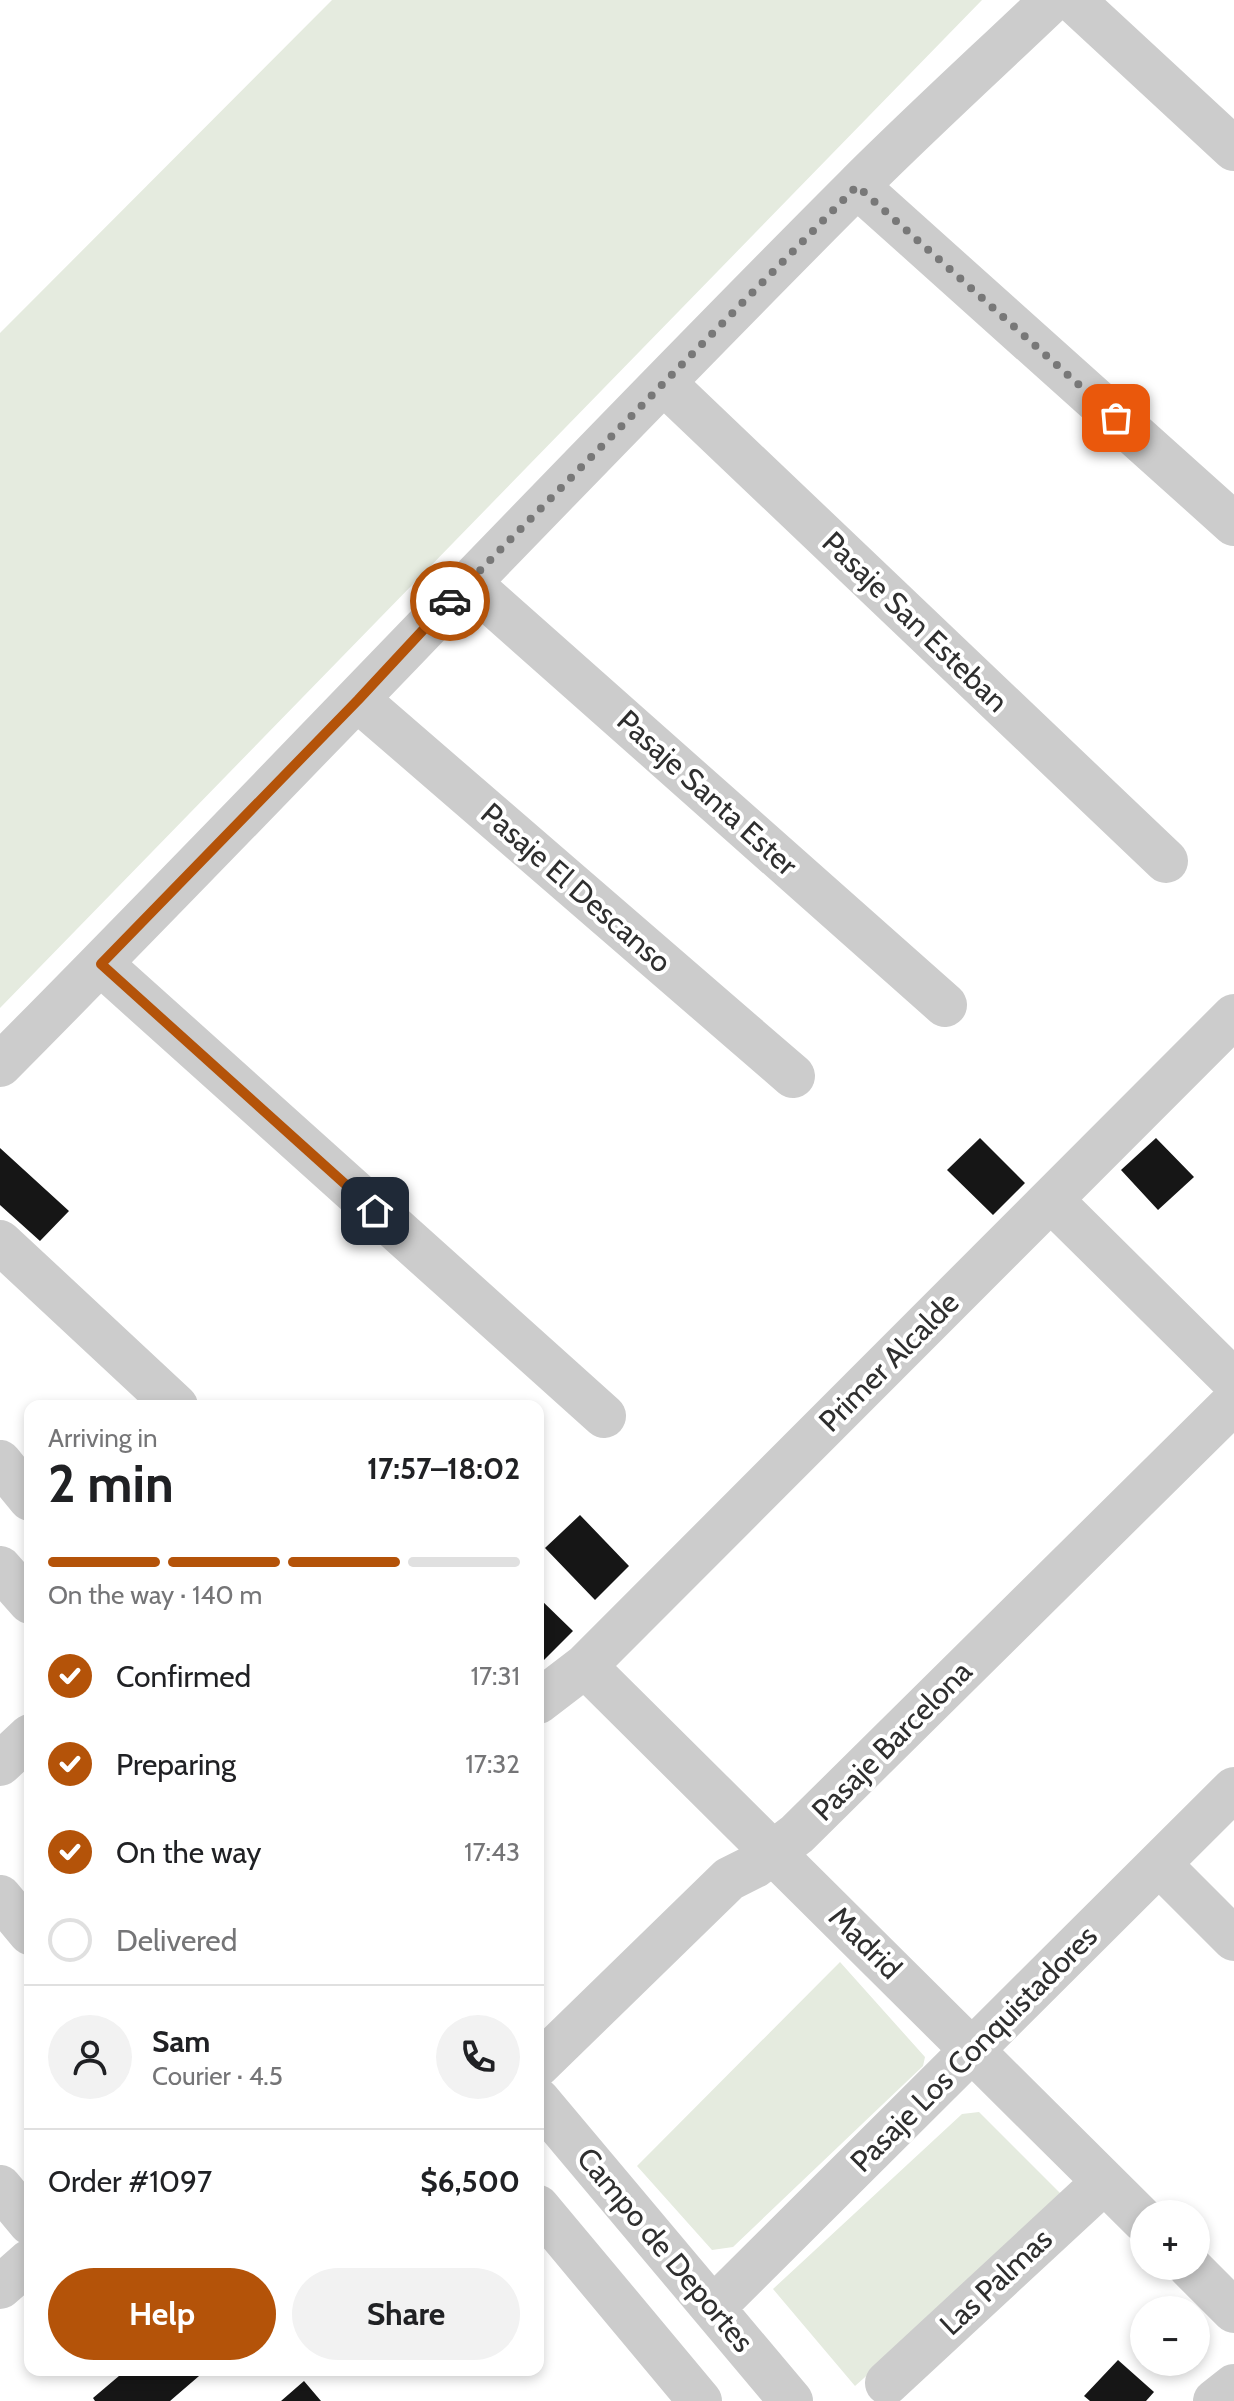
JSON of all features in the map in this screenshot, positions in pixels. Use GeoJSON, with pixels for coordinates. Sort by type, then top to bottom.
{"type":"FeatureCollection","features":[{"type":"Feature","properties":{"kind":"street"},"geometry":{"type":"LineString","coordinates":[[0,1065],[857,186],[1052,0]]}},
{"type":"Feature","properties":{"kind":"street"},"geometry":{"type":"LineString","coordinates":[[1073,0],[1234,149]]}},
{"type":"Feature","properties":{"kind":"street"},"geometry":{"type":"LineString","coordinates":[[857,186],[1234,524]]}},
{"type":"Feature","properties":{"kind":"street","name":"Pasaje San Esteban"},"geometry":{"type":"LineString","coordinates":[[665,384],[1166,861]]}},
{"type":"Feature","properties":{"kind":"street","name":"Pasaje Santa Ester"},"geometry":{"type":"LineString","coordinates":[[468,582],[945,1005]]}},
{"type":"Feature","properties":{"kind":"street","name":"Pasaje El Descanso"},"geometry":{"type":"LineString","coordinates":[[358,700],[793,1076]]}},
{"type":"Feature","properties":{"kind":"street"},"geometry":{"type":"LineString","coordinates":[[101,964],[604,1416]]}},
{"type":"Feature","properties":{"kind":"street","name":"Primer Alcalde"},"geometry":{"type":"LineString","coordinates":[[544,1697],[585,1666],[1234,1016]]}},
{"type":"Feature","properties":{"kind":"street"},"geometry":{"type":"LineString","coordinates":[[1051,1200],[1234,1381]]}},
{"type":"Feature","properties":{"kind":"street"},"geometry":{"type":"LineString","coordinates":[[0,1242],[170,1400]]}},
{"type":"Feature","properties":{"kind":"street","name":"Pasaje Barcelona"},"geometry":{"type":"LineString","coordinates":[[544,2059],[729,1879],[755,1866],[797,1834],[1234,1402]]}},
{"type":"Feature","properties":{"kind":"street"},"geometry":{"type":"LineString","coordinates":[[0,1462],[24,1492]]}},
{"type":"Feature","properties":{"kind":"street"},"geometry":{"type":"LineString","coordinates":[[0,1568],[24,1595]]}},
{"type":"Feature","properties":{"kind":"street","name":"Madrid"},"geometry":{"type":"LineString","coordinates":[[585,1666],[1130,2207]]}},
{"type":"Feature","properties":{"kind":"street"},"geometry":{"type":"LineString","coordinates":[[0,1764],[24,1742]]}},
{"type":"Feature","properties":{"kind":"street","name":"Pasaje Los Conquistadores"},"geometry":{"type":"LineString","coordinates":[[713,2308],[1234,1789]]}},
{"type":"Feature","properties":{"kind":"street"},"geometry":{"type":"LineString","coordinates":[[1159,1864],[1234,1939]]}},
{"type":"Feature","properties":{"kind":"street"},"geometry":{"type":"LineString","coordinates":[[0,1897],[24,1926]]}},
{"type":"Feature","properties":{"kind":"street","name":"Campo de Deportes"},"geometry":{"type":"LineString","coordinates":[[544,2107],[791,2401]]}},
{"type":"Feature","properties":{"kind":"street","name":"Las Palmas"},"geometry":{"type":"LineString","coordinates":[[887,2383],[1104,2182]]}},
{"type":"Feature","properties":{"kind":"street"},"geometry":{"type":"LineString","coordinates":[[0,2187],[24,2216]]}},
{"type":"Feature","properties":{"kind":"street"},"geometry":{"type":"LineString","coordinates":[[544,2214],[700,2401]]}},
{"type":"Feature","properties":{"kind":"street"},"geometry":{"type":"LineString","coordinates":[[0,2287],[24,2266]]}},
{"type":"Feature","properties":{"kind":"street"},"geometry":{"type":"LineString","coordinates":[[1203,2280],[1234,2311]]}},
{"type":"Feature","properties":{"kind":"street"},"geometry":{"type":"LineString","coordinates":[[1215,2401],[1234,2386]]}},
{"type":"Feature","properties":{"kind":"shaded area"},"geometry":{"type":"Polygon","coordinates":[[[332,0],[982,0],[0,1008],[0,333],[332,0]]]}},
{"type":"Feature","properties":{"kind":"shaded area"},"geometry":{"type":"Polygon","coordinates":[[[840,1962],[925,2057],[923,2066],[733,2247],[712,2250],[637,2166],[840,1962]]]}},
{"type":"Feature","properties":{"kind":"shaded area"},"geometry":{"type":"Polygon","coordinates":[[[979,2112],[1066,2199],[855,2386],[773,2289],[962,2114],[979,2112]]]}},
{"type":"Feature","properties":{"kind":"building"},"geometry":{"type":"Polygon","coordinates":[[[980,1138],[1025,1183],[993,1215],[947,1170],[980,1138]]]}},
{"type":"Feature","properties":{"kind":"building"},"geometry":{"type":"Polygon","coordinates":[[[1156,1138],[1194,1177],[1158,1210],[1121,1170],[1156,1138]]]}},
{"type":"Feature","properties":{"kind":"building"},"geometry":{"type":"Polygon","coordinates":[[[0,1148],[69,1211],[40,1241],[0,1205],[0,1148]]]}},
{"type":"Feature","properties":{"kind":"building"},"geometry":{"type":"Polygon","coordinates":[[[580,1515],[629,1566],[595,1600],[545,1548],[580,1515]]]}},
{"type":"Feature","properties":{"kind":"building"},"geometry":{"type":"Polygon","coordinates":[[[544,1603],[573,1631],[544,1660],[544,1603]]]}},
{"type":"Feature","properties":{"kind":"building"},"geometry":{"type":"Polygon","coordinates":[[[1118,2360],[1130,2371],[1130,2376],[1136,2376],[1154,2392],[1146,2401],[1090,2401],[1084,2396],[1118,2360]]]}},
{"type":"Feature","properties":{"kind":"building"},"geometry":{"type":"Polygon","coordinates":[[[119,2376],[199,2376],[170,2401],[95,2401],[93,2398],[119,2376]]]}},
{"type":"Feature","properties":{"kind":"building"},"geometry":{"type":"Polygon","coordinates":[[[304,2381],[321,2401],[281,2401],[304,2381]]]}},
{"type":"Feature","properties":{"kind":"way so far"},"geometry":{"type":"LineString","coordinates":[[450,601],[857,186],[1116,418]]}},
{"type":"Feature","properties":{"kind":"route"},"geometry":{"type":"LineString","coordinates":[[375,1211],[101,964],[450,601]]}}]}
